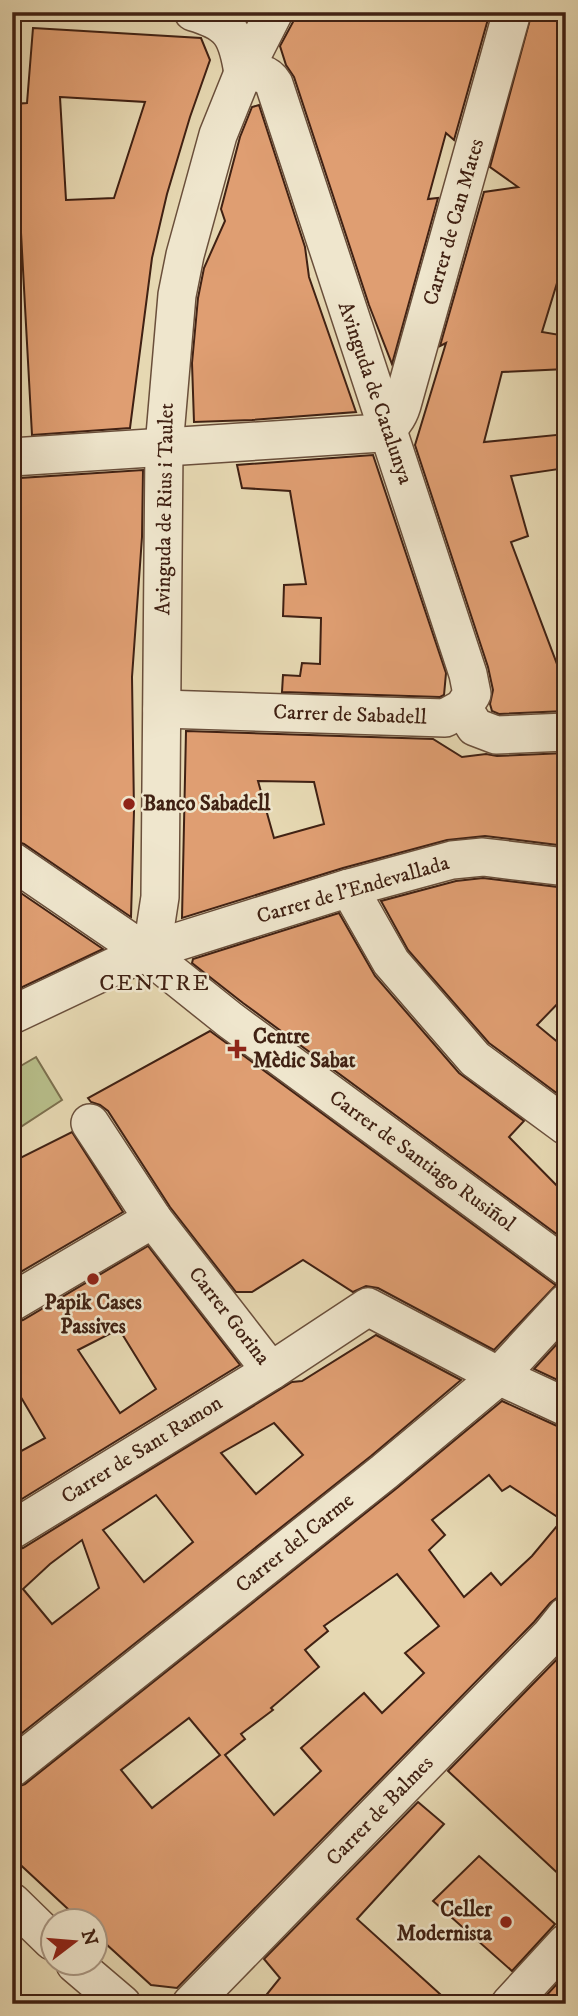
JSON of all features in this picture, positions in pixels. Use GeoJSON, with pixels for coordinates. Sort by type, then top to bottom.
{"type":"FeatureCollection","features":[{"type":"Feature","properties":{"kind":"street"},"geometry":{"type":"LineString","coordinates":[[193,12],[214,18],[231,32],[240,53],[257,66]]}},
{"type":"Feature","properties":{"kind":"street","name":"Avinguda de Rius i Taulet"},"geometry":{"type":"LineString","coordinates":[[145,952],[154,936],[160,897],[164,447],[177,295],[185,255],[218,135],[257,66],[274,12]]}},
{"type":"Feature","properties":{"kind":"street","name":"Carrer de Can Mates"},"geometry":{"type":"LineString","coordinates":[[388,428],[397,419],[402,405],[512,12]]}},
{"type":"Feature","properties":{"kind":"street","name":"Avinguda de Catalunya"},"geometry":{"type":"LineString","coordinates":[[257,66],[388,428],[468,674],[471,694],[463,708]]}},
{"type":"Feature","properties":{"kind":"street"},"geometry":{"type":"LineString","coordinates":[[12,457],[381,433],[388,428]]}},
{"type":"Feature","properties":{"kind":"street"},"geometry":{"type":"LineString","coordinates":[[463,708],[475,727],[496,735],[566,732]]}},
{"type":"Feature","properties":{"kind":"street","name":"Carrer de Sabadell"},"geometry":{"type":"LineString","coordinates":[[162,709],[444,718],[463,708]]}},
{"type":"Feature","properties":{"kind":"street","name":"Carrer de l'Endevallada"},"geometry":{"type":"LineString","coordinates":[[12,1015],[145,952],[349,888],[462,859],[483,857],[566,867]]}},
{"type":"Feature","properties":{"kind":"street","name":"Carrer de Santiago Rusiñol"},"geometry":{"type":"LineString","coordinates":[[12,861],[145,952],[230,1020],[566,1267]]}},
{"type":"Feature","properties":{"kind":"street"},"geometry":{"type":"LineString","coordinates":[[349,888],[391,962],[475,1059],[566,1126]]}},
{"type":"Feature","properties":{"kind":"street","name":"Carrer Gorina"},"geometry":{"type":"LineString","coordinates":[[90,1123],[153,1219],[271,1371],[368,1307],[499,1376],[566,1407]]}},
{"type":"Feature","properties":{"kind":"street"},"geometry":{"type":"LineString","coordinates":[[12,1302],[153,1219]]}},
{"type":"Feature","properties":{"kind":"street","name":"Carrer del Carme"},"geometry":{"type":"LineString","coordinates":[[12,1768],[384,1472],[499,1376],[566,1303]]}},
{"type":"Feature","properties":{"kind":"street","name":"Carrer de Sant Ramon"},"geometry":{"type":"LineString","coordinates":[[12,1530],[271,1371]]}},
{"type":"Feature","properties":{"kind":"street","name":"Carrer de Balmes"},"geometry":{"type":"LineString","coordinates":[[191,2004],[550,1636],[566,1616]]}},
{"type":"Feature","properties":{"kind":"street"},"geometry":{"type":"LineString","coordinates":[[12,1902],[38,1927]]}},
{"type":"Feature","properties":{"kind":"street"},"geometry":{"type":"LineString","coordinates":[[510,2004],[566,1943]]}},
{"type":"Feature","properties":{"kind":"street"},"geometry":{"type":"LineString","coordinates":[[91,1978],[122,2004]]}},
{"type":"Feature","properties":{"kind":"green space"},"geometry":{"type":"Polygon","coordinates":[[[36,1057],[62,1100],[19,1128],[12,1117],[12,1071],[36,1057]]]}},
{"type":"Feature","properties":{"kind":"building"},"geometry":{"type":"Polygon","coordinates":[[[295,12],[490,12],[454,140],[446,133],[428,199],[438,198],[392,364],[369,305],[294,77],[286,65],[280,46],[293,22],[295,12]]]}},
{"type":"Feature","properties":{"kind":"building"},"geometry":{"type":"Polygon","coordinates":[[[532,12],[566,12],[566,286],[557,283],[542,332],[566,336],[566,369],[502,372],[484,442],[566,434],[566,468],[511,476],[528,536],[511,542],[557,664],[566,662],[566,711],[499,714],[492,711],[490,704],[493,690],[488,667],[415,445],[446,343],[440,346],[484,192],[518,187],[490,167],[532,12]]]}},
{"type":"Feature","properties":{"kind":"building"},"geometry":{"type":"Polygon","coordinates":[[[33,28],[201,38],[210,60],[167,194],[152,258],[130,428],[32,435],[14,104],[27,103],[33,28]],[[60,97],[66,200],[114,198],[145,102],[60,97]]]}},
{"type":"Feature","properties":{"kind":"building"},"geometry":{"type":"Polygon","coordinates":[[[259,105],[305,247],[309,277],[356,412],[194,422],[192,363],[198,298],[204,268],[225,221],[221,209],[240,137],[252,107],[259,105]]]}},
{"type":"Feature","properties":{"kind":"building"},"geometry":{"type":"Polygon","coordinates":[[[373,455],[446,673],[444,695],[282,692],[283,675],[300,676],[302,663],[320,664],[321,618],[283,616],[284,585],[306,584],[290,491],[242,488],[237,465],[373,455]]]}},
{"type":"Feature","properties":{"kind":"building"},"geometry":{"type":"Polygon","coordinates":[[[143,470],[142,537],[132,677],[134,811],[131,917],[24,844],[12,840],[12,755],[18,758],[13,694],[20,478],[143,470]]]}},
{"type":"Feature","properties":{"kind":"building"},"geometry":{"type":"Polygon","coordinates":[[[186,731],[433,739],[462,757],[566,753],[566,846],[485,836],[447,840],[343,868],[182,918],[186,731]],[[258,781],[274,838],[324,824],[314,782],[258,781]]]}},
{"type":"Feature","properties":{"kind":"building"},"geometry":{"type":"Polygon","coordinates":[[[483,878],[566,888],[566,995],[537,1025],[566,1049],[566,1100],[489,1043],[408,950],[381,901],[456,881],[483,878]]]}},
{"type":"Feature","properties":{"kind":"building"},"geometry":{"type":"Polygon","coordinates":[[[12,887],[103,949],[12,992],[12,887]]]}},
{"type":"Feature","properties":{"kind":"building"},"geometry":{"type":"Polygon","coordinates":[[[339,913],[375,976],[459,1073],[524,1121],[509,1137],[566,1195],[566,1241],[192,963],[193,959],[339,913]]]}},
{"type":"Feature","properties":{"kind":"building"},"geometry":{"type":"Polygon","coordinates":[[[210,1031],[556,1285],[494,1350],[378,1288],[366,1286],[353,1292],[303,1260],[252,1292],[236,1292],[170,1207],[108,1111],[88,1098],[210,1031]]]}},
{"type":"Feature","properties":{"kind":"building"},"geometry":{"type":"Polygon","coordinates":[[[72,1132],[123,1212],[12,1277],[12,1162],[72,1132]]]}},
{"type":"Feature","properties":{"kind":"building"},"geometry":{"type":"Polygon","coordinates":[[[148,1246],[240,1365],[12,1505],[12,1456],[45,1438],[12,1382],[12,1323],[23,1320],[148,1246]],[[119,1329],[78,1350],[120,1413],[156,1389],[119,1329]]]}},
{"type":"Feature","properties":{"kind":"building"},"geometry":{"type":"Polygon","coordinates":[[[566,1334],[566,1384],[534,1369],[566,1334]]]}},
{"type":"Feature","properties":{"kind":"building"},"geometry":{"type":"Polygon","coordinates":[[[376,1335],[461,1380],[371,1456],[12,1741],[12,1551],[23,1548],[292,1382],[302,1381],[376,1335]],[[274,1423],[221,1453],[256,1494],[303,1455],[274,1423]],[[156,1495],[103,1530],[144,1582],[193,1542],[156,1495]],[[82,1540],[23,1589],[52,1624],[99,1588],[82,1540]]]}},
{"type":"Feature","properties":{"kind":"building"},"geometry":{"type":"Polygon","coordinates":[[[502,1401],[566,1428],[566,1596],[558,1597],[550,1603],[177,1988],[151,1985],[108,1946],[108,1908],[67,1908],[12,1857],[12,1789],[25,1784],[502,1401]],[[489,1475],[432,1520],[445,1535],[429,1550],[464,1597],[491,1573],[501,1585],[532,1556],[562,1520],[510,1486],[502,1491],[489,1475]],[[397,1574],[324,1626],[328,1631],[305,1650],[319,1667],[271,1708],[273,1710],[241,1734],[245,1739],[225,1755],[274,1815],[321,1771],[301,1748],[364,1693],[382,1713],[424,1673],[405,1653],[439,1626],[397,1574]],[[189,1718],[121,1770],[152,1808],[220,1755],[189,1718]]]}},
{"type":"Feature","properties":{"kind":"building"},"geometry":{"type":"Polygon","coordinates":[[[566,1650],[566,1881],[448,1771],[566,1650]]]}},
{"type":"Feature","properties":{"kind":"building"},"geometry":{"type":"Polygon","coordinates":[[[418,1802],[444,1824],[357,1919],[451,2004],[259,2004],[280,1978],[264,1959],[418,1802]]]}},
{"type":"Feature","properties":{"kind":"building","name":"Celler Modernista"},"geometry":{"type":"Polygon","coordinates":[[[479,1856],[555,1924],[512,1971],[433,1901],[479,1856]]]}},
{"type":"Feature","properties":{"kind":"building"},"geometry":{"type":"Polygon","coordinates":[[[566,1974],[566,2004],[550,2004],[544,1998],[566,1974]]]}},
{"type":"Feature","properties":{"kind":"place","name":"Banco Sabadell"},"geometry":{"type":"Point","coordinates":[129,804]}},
{"type":"Feature","properties":{"kind":"place","name":"Centre Mèdic Sabat"},"geometry":{"type":"Point","coordinates":[237,1049]}},
{"type":"Feature","properties":{"kind":"place","name":"Papik Cases Passives"},"geometry":{"type":"Point","coordinates":[93,1279]}},
{"type":"Feature","properties":{"kind":"place","name":"Celler Modernista"},"geometry":{"type":"Point","coordinates":[506,1922]}},
{"type":"Feature","properties":{"kind":"district","name":"CENTRE"},"geometry":{"type":"Point","coordinates":[155,983]}}]}
